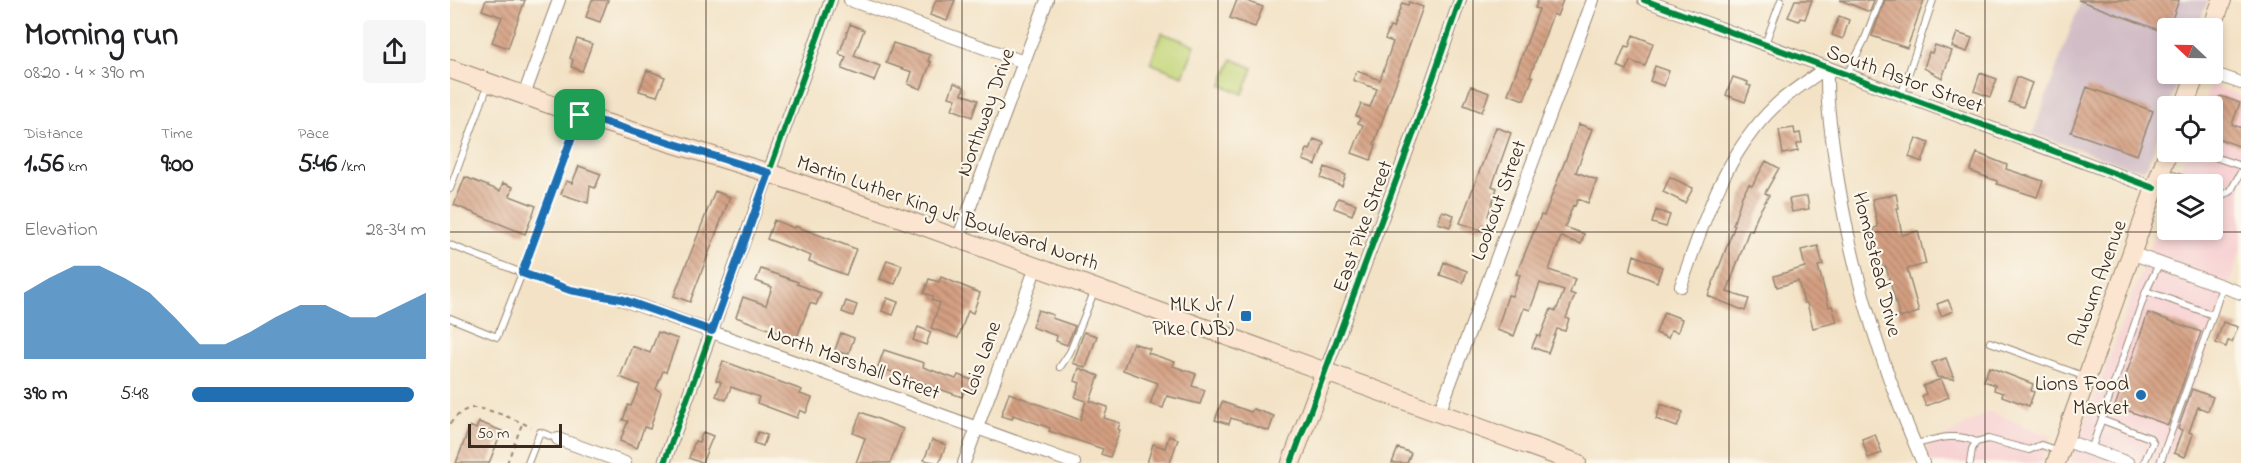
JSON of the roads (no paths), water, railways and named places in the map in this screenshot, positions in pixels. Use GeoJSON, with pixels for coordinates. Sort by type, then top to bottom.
{"type":"FeatureCollection","features":[{"type":"Feature","properties":{"kind":"main road"},"geometry":{"type":"LineString","coordinates":[[2216,18],[2222,0]]}},
{"type":"Feature","properties":{"kind":"main road","name":"Martin Luther King Jr Boulevard North"},"geometry":{"type":"LineString","coordinates":[[450,69],[580,115],[769,173],[958,238],[1577,463]]}},
{"type":"Feature","properties":{"kind":"main road","name":"Auburn Avenue"},"geometry":{"type":"LineString","coordinates":[[2060,451],[2165,162]]}},
{"type":"Feature","properties":{"kind":"main road","name":"East Pike Street"},"geometry":{"type":"LineString","coordinates":[[1291,463],[1325,372]]}},
{"type":"Feature","properties":{"kind":"street"},"geometry":{"type":"LineString","coordinates":[[524,95],[559,0]]}},
{"type":"Feature","properties":{"kind":"street"},"geometry":{"type":"LineString","coordinates":[[664,463],[831,0]]}},
{"type":"Feature","properties":{"kind":"street"},"geometry":{"type":"LineString","coordinates":[[850,0],[1024,62]]}},
{"type":"Feature","properties":{"kind":"street","name":"Northway Drive"},"geometry":{"type":"LineString","coordinates":[[958,238],[1047,0]]}},
{"type":"Feature","properties":{"kind":"street","name":"East Pike Street"},"geometry":{"type":"LineString","coordinates":[[1325,372],[1413,135],[1460,0]]}},
{"type":"Feature","properties":{"kind":"street","name":"Lookout Street"},"geometry":{"type":"LineString","coordinates":[[1440,413],[1593,0]]}},
{"type":"Feature","properties":{"kind":"street","name":"South Astor Street"},"geometry":{"type":"LineString","coordinates":[[1644,0],[1902,93],[2154,188]]}},
{"type":"Feature","properties":{"kind":"street"},"geometry":{"type":"LineString","coordinates":[[1681,286],[1710,206],[1743,146],[1775,106],[1827,67]]}},
{"type":"Feature","properties":{"kind":"street","name":"Homestead Drive"},"geometry":{"type":"LineString","coordinates":[[1827,67],[1827,93],[1835,163],[1852,253],[1877,340],[1923,463]]}},
{"type":"Feature","properties":{"kind":"street"},"geometry":{"type":"LineString","coordinates":[[2223,77],[2241,83]]}},
{"type":"Feature","properties":{"kind":"street"},"geometry":{"type":"LineString","coordinates":[[2131,253],[2241,293]]}},
{"type":"Feature","properties":{"kind":"street","name":"Lois Lane"},"geometry":{"type":"LineString","coordinates":[[964,463],[1035,267]]}},
{"type":"Feature","properties":{"kind":"street","name":"North Marshall Street"},"geometry":{"type":"LineString","coordinates":[[621,299],[1074,463]]}},
{"type":"Feature","properties":{"kind":"street"},"geometry":{"type":"LineString","coordinates":[[558,439],[625,463]]}},
{"type":"Feature","properties":{"kind":"street"},"geometry":{"type":"LineString","coordinates":[[2060,451],[2091,450],[2128,463]]}},
{"type":"Feature","properties":{"kind":"lane"},"geometry":{"type":"LineString","coordinates":[[1765,44],[1781,0]]}},
{"type":"Feature","properties":{"kind":"lane"},"geometry":{"type":"LineString","coordinates":[[1847,74],[1864,41],[1880,0]]}},
{"type":"Feature","properties":{"kind":"lane"},"geometry":{"type":"LineString","coordinates":[[1902,93],[1933,0]]}},
{"type":"Feature","properties":{"kind":"lane"},"geometry":{"type":"LineString","coordinates":[[450,189],[489,83]]}},
{"type":"Feature","properties":{"kind":"lane"},"geometry":{"type":"LineString","coordinates":[[450,318],[497,337],[580,115]]}},
{"type":"Feature","properties":{"kind":"lane"},"geometry":{"type":"LineString","coordinates":[[2223,160],[2241,166]]}},
{"type":"Feature","properties":{"kind":"lane"},"geometry":{"type":"LineString","coordinates":[[2162,171],[2170,174]]}},
{"type":"Feature","properties":{"kind":"lane"},"geometry":{"type":"LineString","coordinates":[[2223,194],[2230,192],[2241,172]]}},
{"type":"Feature","properties":{"kind":"lane"},"geometry":{"type":"LineString","coordinates":[[450,245],[570,290],[621,299]]}},
{"type":"Feature","properties":{"kind":"lane"},"geometry":{"type":"LineString","coordinates":[[2091,450],[2146,291],[2159,264]]}},
{"type":"Feature","properties":{"kind":"lane"},"geometry":{"type":"LineString","coordinates":[[2160,463],[2222,286]]}},
{"type":"Feature","properties":{"kind":"lane"},"geometry":{"type":"LineString","coordinates":[[1060,367],[1070,352],[1095,288]]}},
{"type":"Feature","properties":{"kind":"lane"},"geometry":{"type":"LineString","coordinates":[[2146,291],[2213,315]]}},
{"type":"Feature","properties":{"kind":"lane"},"geometry":{"type":"LineString","coordinates":[[1990,342],[2086,378]]}},
{"type":"Feature","properties":{"kind":"lane"},"geometry":{"type":"LineString","coordinates":[[2102,420],[2150,438],[2153,442],[2144,463]]}},
{"type":"Feature","properties":{"kind":"lane"},"geometry":{"type":"LineString","coordinates":[[528,463],[540,432],[558,439]]}},
{"type":"Feature","properties":{"kind":"lane"},"geometry":{"type":"LineString","coordinates":[[1915,444],[1959,436],[1976,442],[1988,439],[2029,450],[2041,445],[2060,451]]}},
{"type":"Feature","properties":{"kind":"lane"},"geometry":{"type":"LineString","coordinates":[[1970,463],[1972,449],[1976,442]]}},
{"type":"Feature","properties":{"kind":"place","name":"MLK Jr / Pike (NB)"},"geometry":{"type":"Point","coordinates":[1246,316]}},
{"type":"Feature","properties":{"kind":"place","name":"Lions Food Market"},"geometry":{"type":"Point","coordinates":[2141,395]}}]}
